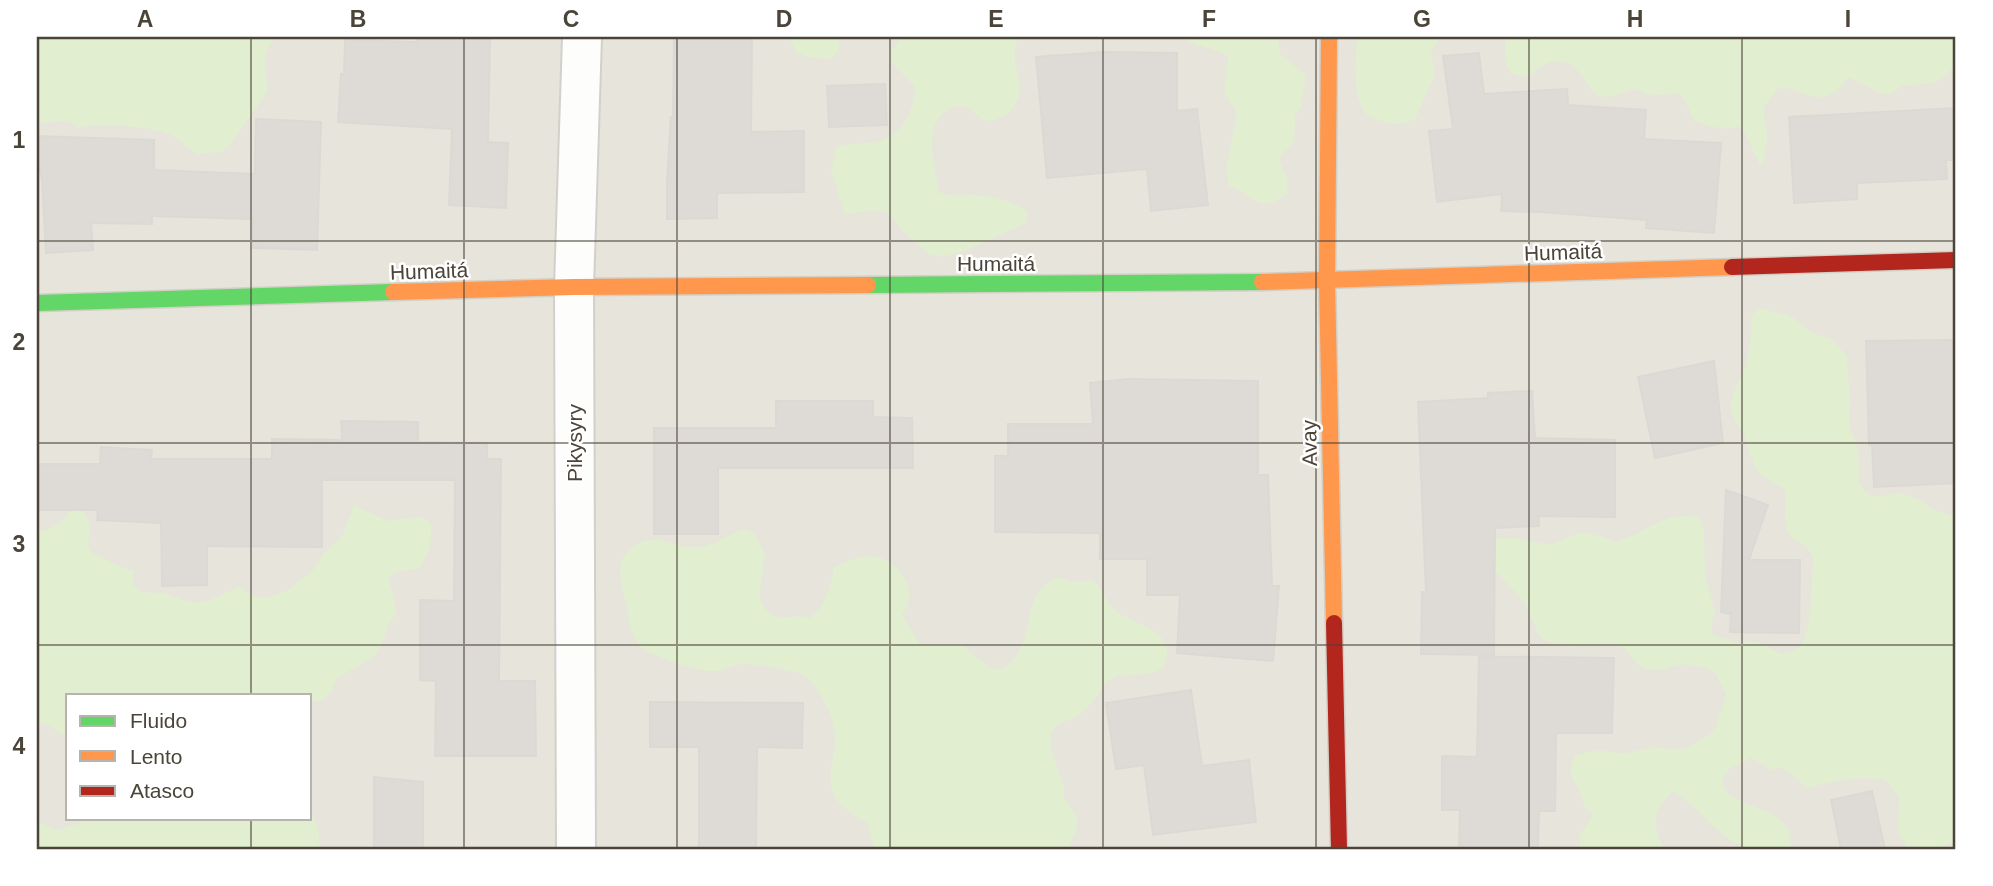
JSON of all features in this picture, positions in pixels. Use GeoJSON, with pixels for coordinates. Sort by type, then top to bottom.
{"type":"FeatureCollection","features":[{"type":"Feature","properties":{"kind":"street","name":"Pikysyry"},"geometry":{"type":"LineString","coordinates":[[576,849],[574,287],[582,37]]}},
{"type":"Feature","properties":{"kind":"street","name":"Avay"},"geometry":{"type":"LineString","coordinates":[[1329,37],[1327,281],[1339,849]]}},
{"type":"Feature","properties":{"kind":"street","name":"Humaitá"},"geometry":{"type":"LineString","coordinates":[[37,303],[574,287],[1327,281],[1956,260]]}},
{"type":"Feature","properties":{"kind":"shaded area"},"geometry":{"type":"Polygon","coordinates":[[[37,37],[1956,37],[1956,849],[37,849],[37,37]]]}},
{"type":"Feature","properties":{"kind":"green space"},"geometry":{"type":"Polygon","coordinates":[[[37,37],[274,37],[266,52],[264,64],[268,87],[264,97],[230,145],[221,152],[198,154],[171,135],[152,129],[112,125],[79,128],[69,121],[37,123],[37,37]]]}},
{"type":"Feature","properties":{"kind":"green space"},"geometry":{"type":"Polygon","coordinates":[[[789,37],[840,37],[839,50],[831,59],[808,57],[797,53],[789,37]]]}},
{"type":"Feature","properties":{"kind":"green space"},"geometry":{"type":"Polygon","coordinates":[[[899,37],[1020,37],[1014,53],[1019,96],[1014,107],[1002,117],[988,121],[967,107],[951,108],[939,118],[934,127],[932,148],[939,192],[987,196],[1008,201],[1027,211],[1026,223],[963,252],[940,257],[929,254],[903,231],[889,213],[878,210],[845,214],[831,170],[836,148],[888,138],[901,127],[910,112],[915,87],[892,63],[891,51],[898,43],[899,37]]]}},
{"type":"Feature","properties":{"kind":"green space"},"geometry":{"type":"Polygon","coordinates":[[[1183,37],[1280,37],[1280,54],[1306,75],[1301,107],[1295,117],[1294,143],[1285,150],[1279,160],[1288,181],[1287,193],[1278,200],[1270,203],[1257,202],[1229,186],[1226,170],[1237,113],[1224,92],[1228,57],[1183,37]]]}},
{"type":"Feature","properties":{"kind":"green space"},"geometry":{"type":"Polygon","coordinates":[[[1358,37],[1440,37],[1431,52],[1435,75],[1415,119],[1392,124],[1374,119],[1365,112],[1356,86],[1358,37]]]}},
{"type":"Feature","properties":{"kind":"green space"},"geometry":{"type":"Polygon","coordinates":[[[1505,37],[1956,37],[1956,66],[1935,83],[1901,86],[1892,94],[1880,93],[1848,77],[1842,86],[1828,96],[1813,96],[1787,87],[1776,90],[1763,108],[1767,145],[1760,166],[1739,126],[1716,128],[1694,121],[1685,100],[1677,93],[1661,95],[1636,89],[1604,97],[1593,91],[1580,73],[1568,63],[1559,61],[1551,61],[1532,74],[1519,76],[1510,73],[1506,63],[1505,37]]]}},
{"type":"Feature","properties":{"kind":"green space"},"geometry":{"type":"Polygon","coordinates":[[[1759,308],[1793,317],[1810,332],[1831,339],[1847,356],[1849,426],[1858,448],[1859,483],[1865,492],[1875,497],[1898,493],[1910,496],[1921,500],[1930,508],[1956,517],[1956,842],[1933,849],[1908,847],[1899,831],[1900,799],[1886,780],[1856,778],[1807,788],[1782,767],[1771,770],[1752,758],[1731,768],[1723,776],[1724,787],[1730,795],[1776,816],[1785,824],[1790,835],[1790,849],[1757,850],[1736,843],[1673,791],[1661,805],[1656,819],[1660,841],[1665,849],[1580,849],[1580,835],[1593,815],[1584,806],[1572,776],[1572,763],[1576,755],[1598,750],[1622,754],[1654,747],[1678,750],[1689,747],[1716,727],[1726,695],[1716,674],[1707,668],[1684,664],[1650,670],[1639,666],[1624,648],[1614,644],[1569,647],[1546,641],[1538,634],[1525,603],[1494,569],[1492,538],[1515,538],[1549,545],[1581,532],[1615,542],[1678,516],[1700,519],[1704,530],[1705,577],[1715,612],[1711,623],[1713,635],[1740,643],[1751,641],[1762,644],[1782,654],[1799,647],[1805,638],[1809,616],[1813,557],[1807,548],[1789,533],[1784,488],[1758,471],[1731,406],[1749,350],[1751,316],[1759,308]]]}},
{"type":"Feature","properties":{"kind":"green space"},"geometry":{"type":"Polygon","coordinates":[[[354,505],[387,521],[421,517],[431,523],[430,541],[420,568],[398,572],[388,578],[396,614],[389,623],[376,655],[336,679],[325,699],[312,702],[312,694],[66,694],[66,738],[47,724],[37,725],[37,531],[57,525],[72,510],[83,511],[90,527],[87,543],[91,553],[134,572],[132,584],[140,592],[163,593],[196,603],[208,601],[239,587],[254,596],[265,598],[287,591],[313,570],[325,552],[342,537],[354,505]]]}},
{"type":"Feature","properties":{"kind":"green space"},"geometry":{"type":"Polygon","coordinates":[[[743,529],[754,533],[765,554],[760,599],[765,609],[775,616],[810,618],[827,595],[834,567],[872,556],[886,560],[905,580],[909,598],[902,614],[919,643],[929,646],[963,646],[989,667],[999,670],[1013,660],[1021,648],[1036,596],[1059,577],[1071,582],[1093,580],[1115,610],[1160,637],[1166,645],[1167,655],[1163,668],[1152,673],[1117,676],[1107,681],[1080,715],[1059,724],[1051,732],[1050,744],[1064,787],[1064,798],[1077,817],[1076,829],[1068,849],[874,849],[868,824],[844,807],[833,793],[830,775],[835,746],[834,727],[823,698],[811,681],[800,673],[748,664],[705,671],[661,658],[638,644],[621,583],[620,567],[626,553],[639,543],[651,540],[689,547],[705,546],[743,529]]]}},
{"type":"Feature","properties":{"kind":"green space"},"geometry":{"type":"Polygon","coordinates":[[[312,814],[318,827],[320,849],[37,849],[37,822],[58,830],[81,823],[83,820],[312,820],[312,814]]]}},
{"type":"Feature","properties":{"kind":"building"},"geometry":{"type":"Polygon","coordinates":[[[417,37],[490,37],[488,142],[508,143],[506,208],[449,205],[452,129],[338,122],[345,40],[417,42],[417,37]]]}},
{"type":"Feature","properties":{"kind":"building"},"geometry":{"type":"Polygon","coordinates":[[[674,37],[752,37],[751,132],[804,131],[804,192],[717,193],[717,218],[667,219],[674,37]]]}},
{"type":"Feature","properties":{"kind":"building"},"geometry":{"type":"Polygon","coordinates":[[[1104,52],[1177,53],[1177,111],[1197,109],[1208,205],[1151,211],[1147,169],[1047,178],[1036,57],[1104,52]]]}},
{"type":"Feature","properties":{"kind":"building"},"geometry":{"type":"Polygon","coordinates":[[[1479,53],[1484,94],[1567,89],[1568,105],[1646,110],[1644,139],[1721,143],[1714,233],[1646,228],[1647,220],[1501,211],[1502,194],[1437,202],[1429,131],[1453,129],[1443,56],[1479,53]]]}},
{"type":"Feature","properties":{"kind":"building"},"geometry":{"type":"Polygon","coordinates":[[[885,84],[887,125],[829,127],[827,86],[885,84]]]}},
{"type":"Feature","properties":{"kind":"building"},"geometry":{"type":"Polygon","coordinates":[[[1956,108],[1956,160],[1946,160],[1947,179],[1857,183],[1857,199],[1794,203],[1789,117],[1956,108]]]}},
{"type":"Feature","properties":{"kind":"building"},"geometry":{"type":"Polygon","coordinates":[[[256,119],[321,122],[317,250],[253,248],[253,219],[152,216],[152,224],[91,223],[93,250],[46,253],[37,136],[154,140],[154,170],[255,174],[256,119]]]}},
{"type":"Feature","properties":{"kind":"building"},"geometry":{"type":"Polygon","coordinates":[[[1956,340],[1956,483],[1874,487],[1872,444],[1869,445],[1866,341],[1956,340]]]}},
{"type":"Feature","properties":{"kind":"building"},"geometry":{"type":"Polygon","coordinates":[[[1714,361],[1723,443],[1655,458],[1638,377],[1714,361]]]}},
{"type":"Feature","properties":{"kind":"building"},"geometry":{"type":"Polygon","coordinates":[[[1129,379],[1258,381],[1258,475],[1268,475],[1272,586],[1279,586],[1273,661],[1177,653],[1180,595],[1147,595],[1147,559],[1100,559],[1100,533],[995,532],[995,456],[1008,456],[1008,424],[1093,424],[1090,383],[1129,379]]]}},
{"type":"Feature","properties":{"kind":"building"},"geometry":{"type":"Polygon","coordinates":[[[1532,391],[1535,438],[1615,440],[1615,517],[1538,516],[1539,526],[1495,528],[1494,655],[1421,654],[1422,592],[1426,592],[1418,402],[1488,398],[1488,393],[1532,391]]]}},
{"type":"Feature","properties":{"kind":"building"},"geometry":{"type":"Polygon","coordinates":[[[776,401],[873,401],[873,417],[912,418],[913,468],[718,468],[718,534],[654,534],[654,428],[776,428],[776,401]]]}},
{"type":"Feature","properties":{"kind":"building"},"geometry":{"type":"Polygon","coordinates":[[[341,421],[418,422],[418,442],[487,443],[487,459],[501,459],[499,681],[535,681],[536,756],[435,756],[436,681],[420,680],[420,600],[454,601],[455,480],[322,480],[322,547],[207,546],[207,585],[162,586],[161,523],[97,520],[98,510],[37,510],[37,464],[100,464],[101,447],[152,450],[151,459],[272,459],[272,439],[342,440],[341,421]]]}},
{"type":"Feature","properties":{"kind":"building"},"geometry":{"type":"Polygon","coordinates":[[[1726,490],[1768,505],[1749,560],[1800,560],[1799,633],[1730,632],[1731,612],[1721,612],[1726,490]]]}},
{"type":"Feature","properties":{"kind":"building"},"geometry":{"type":"Polygon","coordinates":[[[1479,656],[1614,658],[1612,733],[1556,733],[1555,811],[1539,811],[1538,849],[1459,849],[1460,810],[1442,810],[1442,756],[1477,757],[1479,656]]]}},
{"type":"Feature","properties":{"kind":"building"},"geometry":{"type":"Polygon","coordinates":[[[1191,690],[1202,766],[1249,760],[1256,822],[1153,835],[1144,765],[1116,769],[1106,703],[1191,690]]]}},
{"type":"Feature","properties":{"kind":"building"},"geometry":{"type":"Polygon","coordinates":[[[650,702],[803,703],[802,748],[757,747],[756,849],[699,849],[699,747],[650,747],[650,702]]]}},
{"type":"Feature","properties":{"kind":"building"},"geometry":{"type":"Polygon","coordinates":[[[374,777],[423,782],[423,849],[374,849],[374,777]]]}},
{"type":"Feature","properties":{"kind":"building"},"geometry":{"type":"Polygon","coordinates":[[[1872,791],[1885,849],[1841,849],[1831,800],[1872,791]]]}},
{"type":"Feature","properties":{"kind":"traffic: fast"},"geometry":{"type":"LineString","coordinates":[[868,285],[1262,282]]}},
{"type":"Feature","properties":{"kind":"traffic: fast"},"geometry":{"type":"LineString","coordinates":[[37,303],[393,292]]}},
{"type":"Feature","properties":{"kind":"traffic: slow"},"geometry":{"type":"LineString","coordinates":[[1329,37],[1327,281],[1334,623]]}},
{"type":"Feature","properties":{"kind":"traffic: slow"},"geometry":{"type":"LineString","coordinates":[[1262,282],[1732,267]]}},
{"type":"Feature","properties":{"kind":"traffic: slow"},"geometry":{"type":"LineString","coordinates":[[393,292],[574,287],[868,285]]}},
{"type":"Feature","properties":{"kind":"traffic: jam"},"geometry":{"type":"LineString","coordinates":[[1732,267],[1956,260]]}},
{"type":"Feature","properties":{"kind":"traffic: jam"},"geometry":{"type":"LineString","coordinates":[[1334,623],[1339,849]]}}]}
